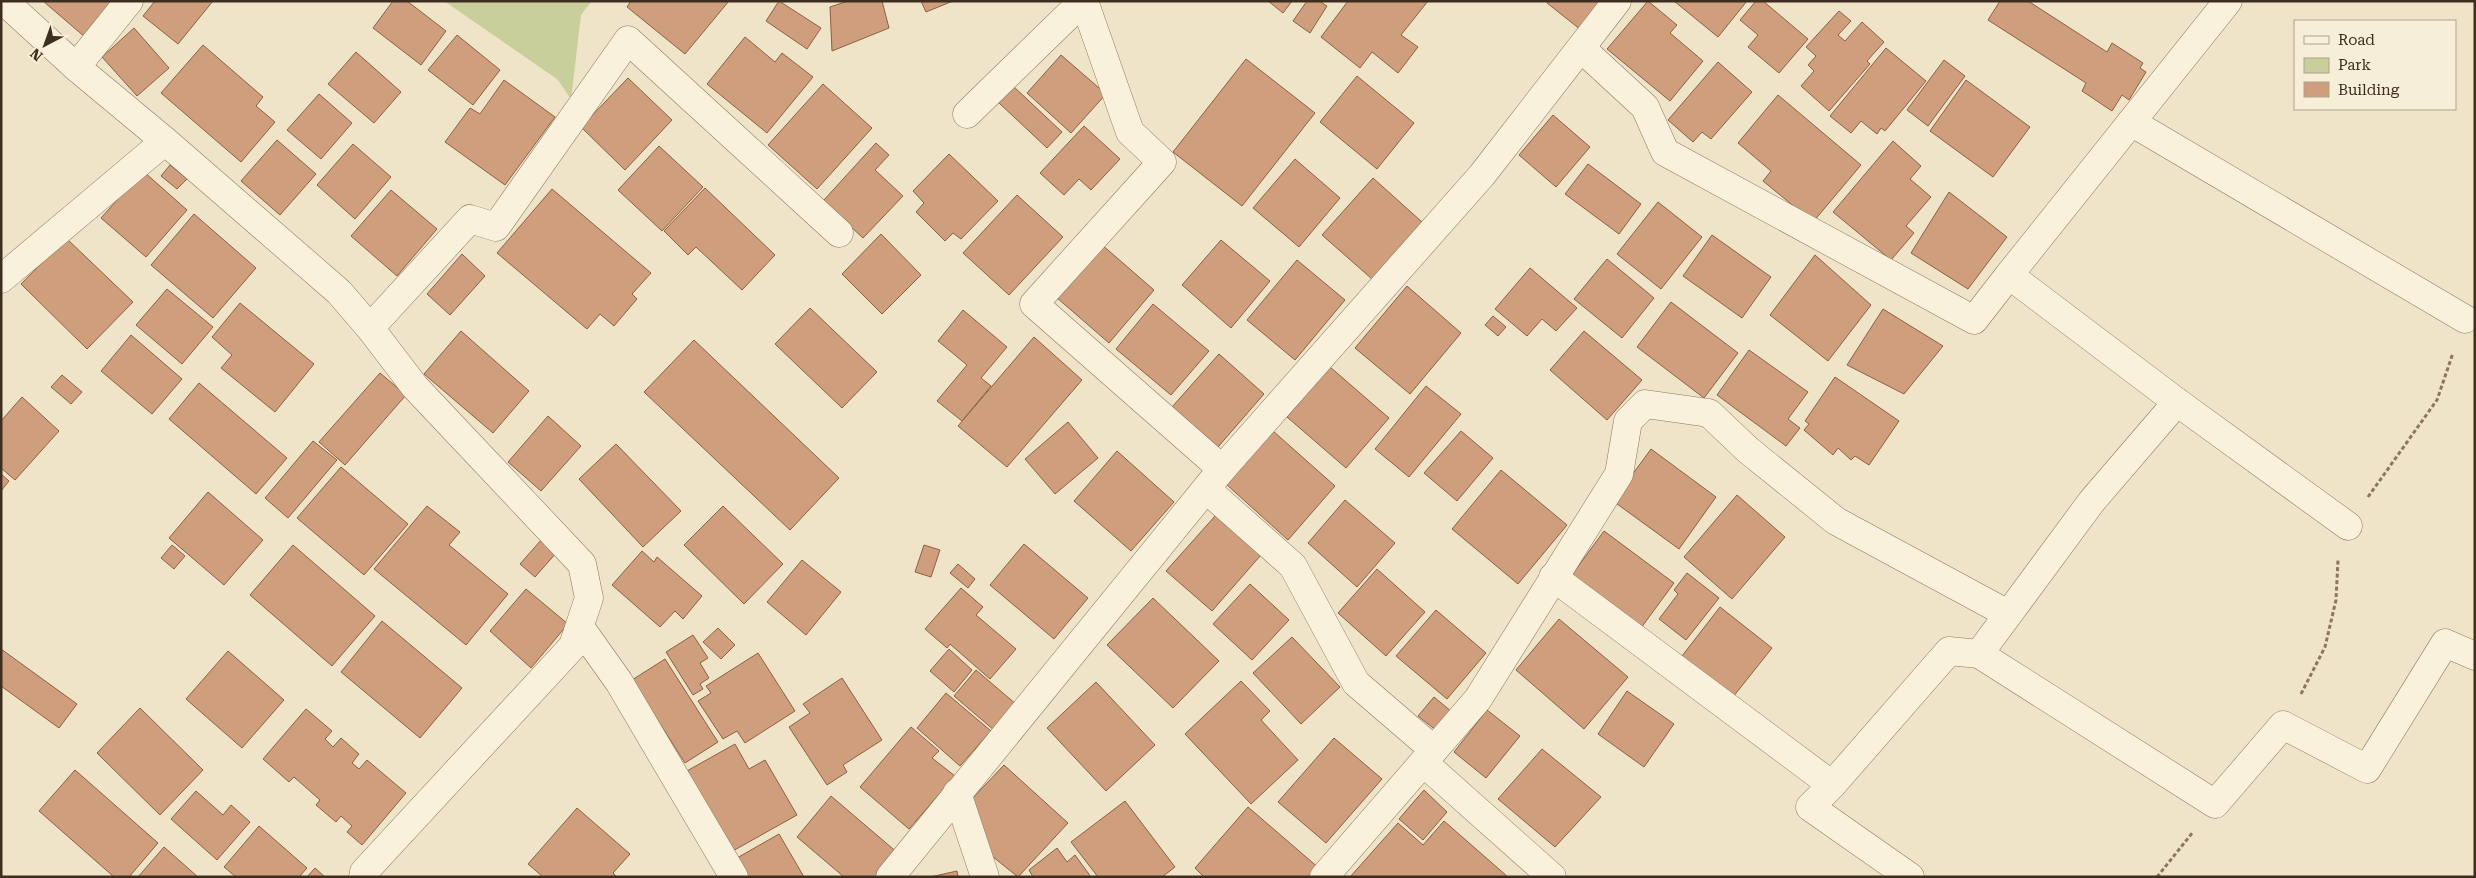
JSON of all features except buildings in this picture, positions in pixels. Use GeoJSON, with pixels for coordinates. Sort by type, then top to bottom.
{"type":"FeatureCollection","features":[{"type":"Feature","properties":{"kind":"street"},"geometry":{"type":"LineString","coordinates":[[4,1],[76,67],[165,141],[339,292],[370,328],[415,387],[582,564],[589,598],[573,646],[364,872],[363,877]]}},
{"type":"Feature","properties":{"kind":"street"},"geometry":{"type":"LineString","coordinates":[[76,67],[129,1]]}},
{"type":"Feature","properties":{"kind":"street"},"geometry":{"type":"LineString","coordinates":[[967,114],[1083,1],[1130,132],[1162,162],[1034,304],[1214,479],[1293,566],[1356,683],[1552,877]]}},
{"type":"Feature","properties":{"kind":"street"},"geometry":{"type":"LineString","coordinates":[[890,877],[1214,479],[1482,174],[1617,1]]}},
{"type":"Feature","properties":{"kind":"street"},"geometry":{"type":"LineString","coordinates":[[1581,48],[1645,107],[1666,152],[1974,320],[2228,1]]}},
{"type":"Feature","properties":{"kind":"street"},"geometry":{"type":"LineString","coordinates":[[370,328],[470,219],[496,227],[628,40],[839,234]]}},
{"type":"Feature","properties":{"kind":"street"},"geometry":{"type":"LineString","coordinates":[[2131,122],[2465,319]]}},
{"type":"Feature","properties":{"kind":"street"},"geometry":{"type":"LineString","coordinates":[[1,278],[165,141]]}},
{"type":"Feature","properties":{"kind":"street"},"geometry":{"type":"LineString","coordinates":[[2009,275],[2177,402],[2348,526]]}},
{"type":"Feature","properties":{"kind":"street"},"geometry":{"type":"LineString","coordinates":[[1979,654],[2092,501],[2177,402]]}},
{"type":"Feature","properties":{"kind":"street"},"geometry":{"type":"LineString","coordinates":[[1324,877],[1478,699],[1553,577],[1620,474],[1628,421],[1645,404],[1709,413],[1748,450],[1836,521],[2008,614]]}},
{"type":"Feature","properties":{"kind":"street"},"geometry":{"type":"LineString","coordinates":[[1553,577],[1832,785]]}},
{"type":"Feature","properties":{"kind":"street"},"geometry":{"type":"LineString","coordinates":[[580,627],[619,682],[734,877]]}},
{"type":"Feature","properties":{"kind":"street"},"geometry":{"type":"LineString","coordinates":[[1910,877],[1810,807],[1832,785],[1949,651],[1979,654],[2215,804],[2282,725],[2367,769],[2445,643],[2475,656]]}},
{"type":"Feature","properties":{"kind":"street"},"geometry":{"type":"LineString","coordinates":[[957,793],[985,877]]}},
{"type":"Feature","properties":{"kind":"path"},"geometry":{"type":"LineString","coordinates":[[2157,877],[2215,804]]}},
{"type":"Feature","properties":{"kind":"green space"},"geometry":{"type":"Polygon","coordinates":[[[444,1],[592,1],[581,15],[571,99],[557,79],[444,1]]]}}]}
